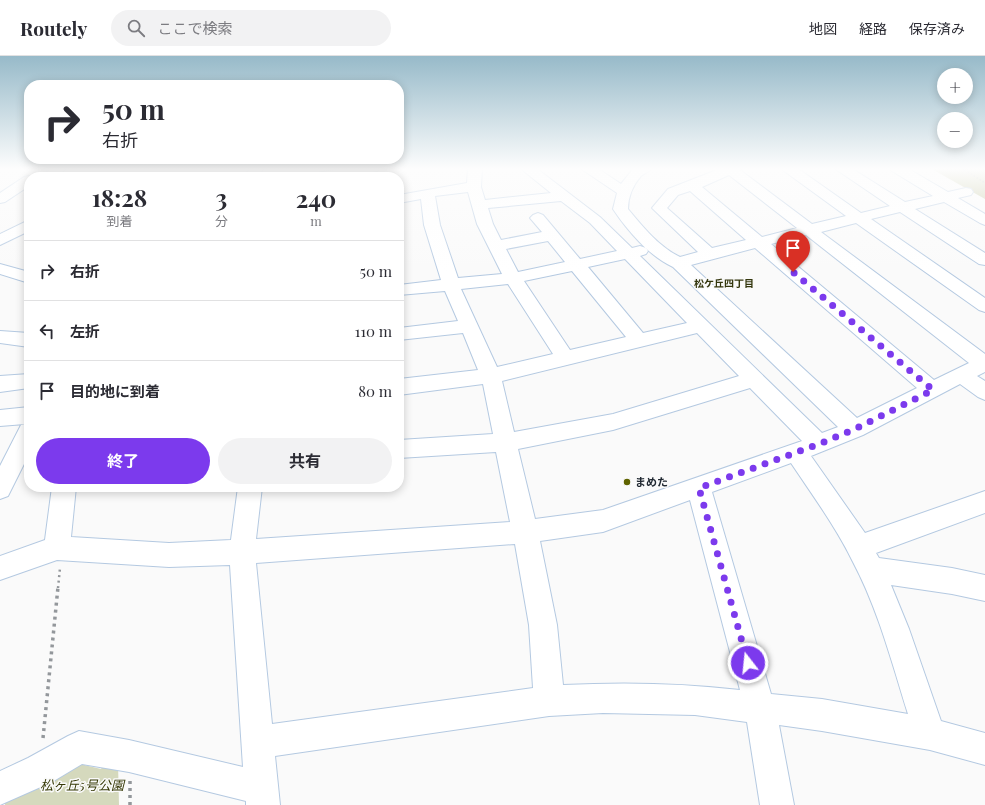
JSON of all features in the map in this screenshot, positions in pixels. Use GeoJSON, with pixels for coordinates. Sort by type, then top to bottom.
{"type":"FeatureCollection","features":[{"type":"Feature","properties":{"kind":"street"},"geometry":{"type":"LineString","coordinates":[[428,203],[432,225],[451,285],[491,376],[525,532],[543,625],[548,701]]}},
{"type":"Feature","properties":{"kind":"street"},"geometry":{"type":"LineString","coordinates":[[498,203],[479,205],[485,224],[513,278],[566,359]]}},
{"type":"Feature","properties":{"kind":"street"},"geometry":{"type":"LineString","coordinates":[[573,203],[595,220],[630,253],[754,379],[808,448],[865,558],[889,614],[930,734]]}},
{"type":"Feature","properties":{"kind":"street"},"geometry":{"type":"LineString","coordinates":[[620,203],[620,210],[656,247],[672,261],[679,262],[923,203]]}},
{"type":"Feature","properties":{"kind":"street"},"geometry":{"type":"LineString","coordinates":[[663,203],[659,208],[709,254]]}},
{"type":"Feature","properties":{"kind":"street"},"geometry":{"type":"LineString","coordinates":[[712,203],[933,390]]}},
{"type":"Feature","properties":{"kind":"street"},"geometry":{"type":"LineString","coordinates":[[0,568],[59,548],[169,555],[242,552],[525,532],[604,521],[699,488],[855,429],[985,364],[776,203]]}},
{"type":"Feature","properties":{"kind":"street"},"geometry":{"type":"LineString","coordinates":[[837,203],[985,306]]}},
{"type":"Feature","properties":{"kind":"street"},"geometry":{"type":"LineString","coordinates":[[895,203],[985,260]]}},
{"type":"Feature","properties":{"kind":"street"},"geometry":{"type":"LineString","coordinates":[[956,203],[985,220]]}},
{"type":"Feature","properties":{"kind":"street"},"geometry":{"type":"LineString","coordinates":[[538,218],[638,341]]}},
{"type":"Feature","properties":{"kind":"street"},"geometry":{"type":"LineString","coordinates":[[0,240],[24,230]]}},
{"type":"Feature","properties":{"kind":"street"},"geometry":{"type":"LineString","coordinates":[[497,246],[552,235]]}},
{"type":"Feature","properties":{"kind":"street"},"geometry":{"type":"LineString","coordinates":[[404,290],[513,278],[656,247]]}},
{"type":"Feature","properties":{"kind":"street"},"geometry":{"type":"LineString","coordinates":[[679,262],[855,429]]}},
{"type":"Feature","properties":{"kind":"street"},"geometry":{"type":"LineString","coordinates":[[0,269],[24,276]]}},
{"type":"Feature","properties":{"kind":"street"},"geometry":{"type":"LineString","coordinates":[[404,333],[469,326]]}},
{"type":"Feature","properties":{"kind":"street"},"geometry":{"type":"LineString","coordinates":[[404,386],[491,376],[702,326]]}},
{"type":"Feature","properties":{"kind":"street"},"geometry":{"type":"LineString","coordinates":[[0,337],[24,339]]}},
{"type":"Feature","properties":{"kind":"street"},"geometry":{"type":"LineString","coordinates":[[962,375],[985,392]]}},
{"type":"Feature","properties":{"kind":"street"},"geometry":{"type":"LineString","coordinates":[[404,449],[506,442],[613,422],[754,379]]}},
{"type":"Feature","properties":{"kind":"street"},"geometry":{"type":"LineString","coordinates":[[0,384],[24,382]]}},
{"type":"Feature","properties":{"kind":"street"},"geometry":{"type":"LineString","coordinates":[[0,418],[24,416]]}},
{"type":"Feature","properties":{"kind":"street"},"geometry":{"type":"LineString","coordinates":[[0,489],[24,441]]}},
{"type":"Feature","properties":{"kind":"street"},"geometry":{"type":"LineString","coordinates":[[699,488],[760,707],[777,805]]}},
{"type":"Feature","properties":{"kind":"street"},"geometry":{"type":"LineString","coordinates":[[59,548],[64,492]]}},
{"type":"Feature","properties":{"kind":"street"},"geometry":{"type":"LineString","coordinates":[[0,788],[40,770],[79,748],[129,756],[262,797],[259,742],[242,552],[249,492]]}},
{"type":"Feature","properties":{"kind":"street"},"geometry":{"type":"LineString","coordinates":[[865,558],[985,502]]}},
{"type":"Feature","properties":{"kind":"street"},"geometry":{"type":"LineString","coordinates":[[865,558],[952,581],[985,588]]}},
{"type":"Feature","properties":{"kind":"street"},"geometry":{"type":"LineString","coordinates":[[259,742],[548,701],[604,698],[695,700],[822,715],[930,734],[985,749]]}},
{"type":"Feature","properties":{"kind":"path"},"geometry":{"type":"LineString","coordinates":[[40,770],[59,548]]}},
{"type":"Feature","properties":{"kind":"green space","name":"松ヶ丘5号公園"},"geometry":{"type":"Polygon","coordinates":[[[107,759],[118,763],[119,805],[5,805],[5,796],[80,764],[101,769],[107,759]]]}},
{"type":"Feature","properties":{"kind":"place","name":"まめた"},"geometry":{"type":"Point","coordinates":[627,482]}},
{"type":"Feature","properties":{"kind":"district","name":"松ケ丘四丁目"},"geometry":{"type":"Point","coordinates":[724,283]}},
{"type":"Feature","properties":{"kind":"route"},"geometry":{"type":"LineString","coordinates":[[748,663],[699,488],[819,444],[855,429],[933,390],[793,272]]}}]}
